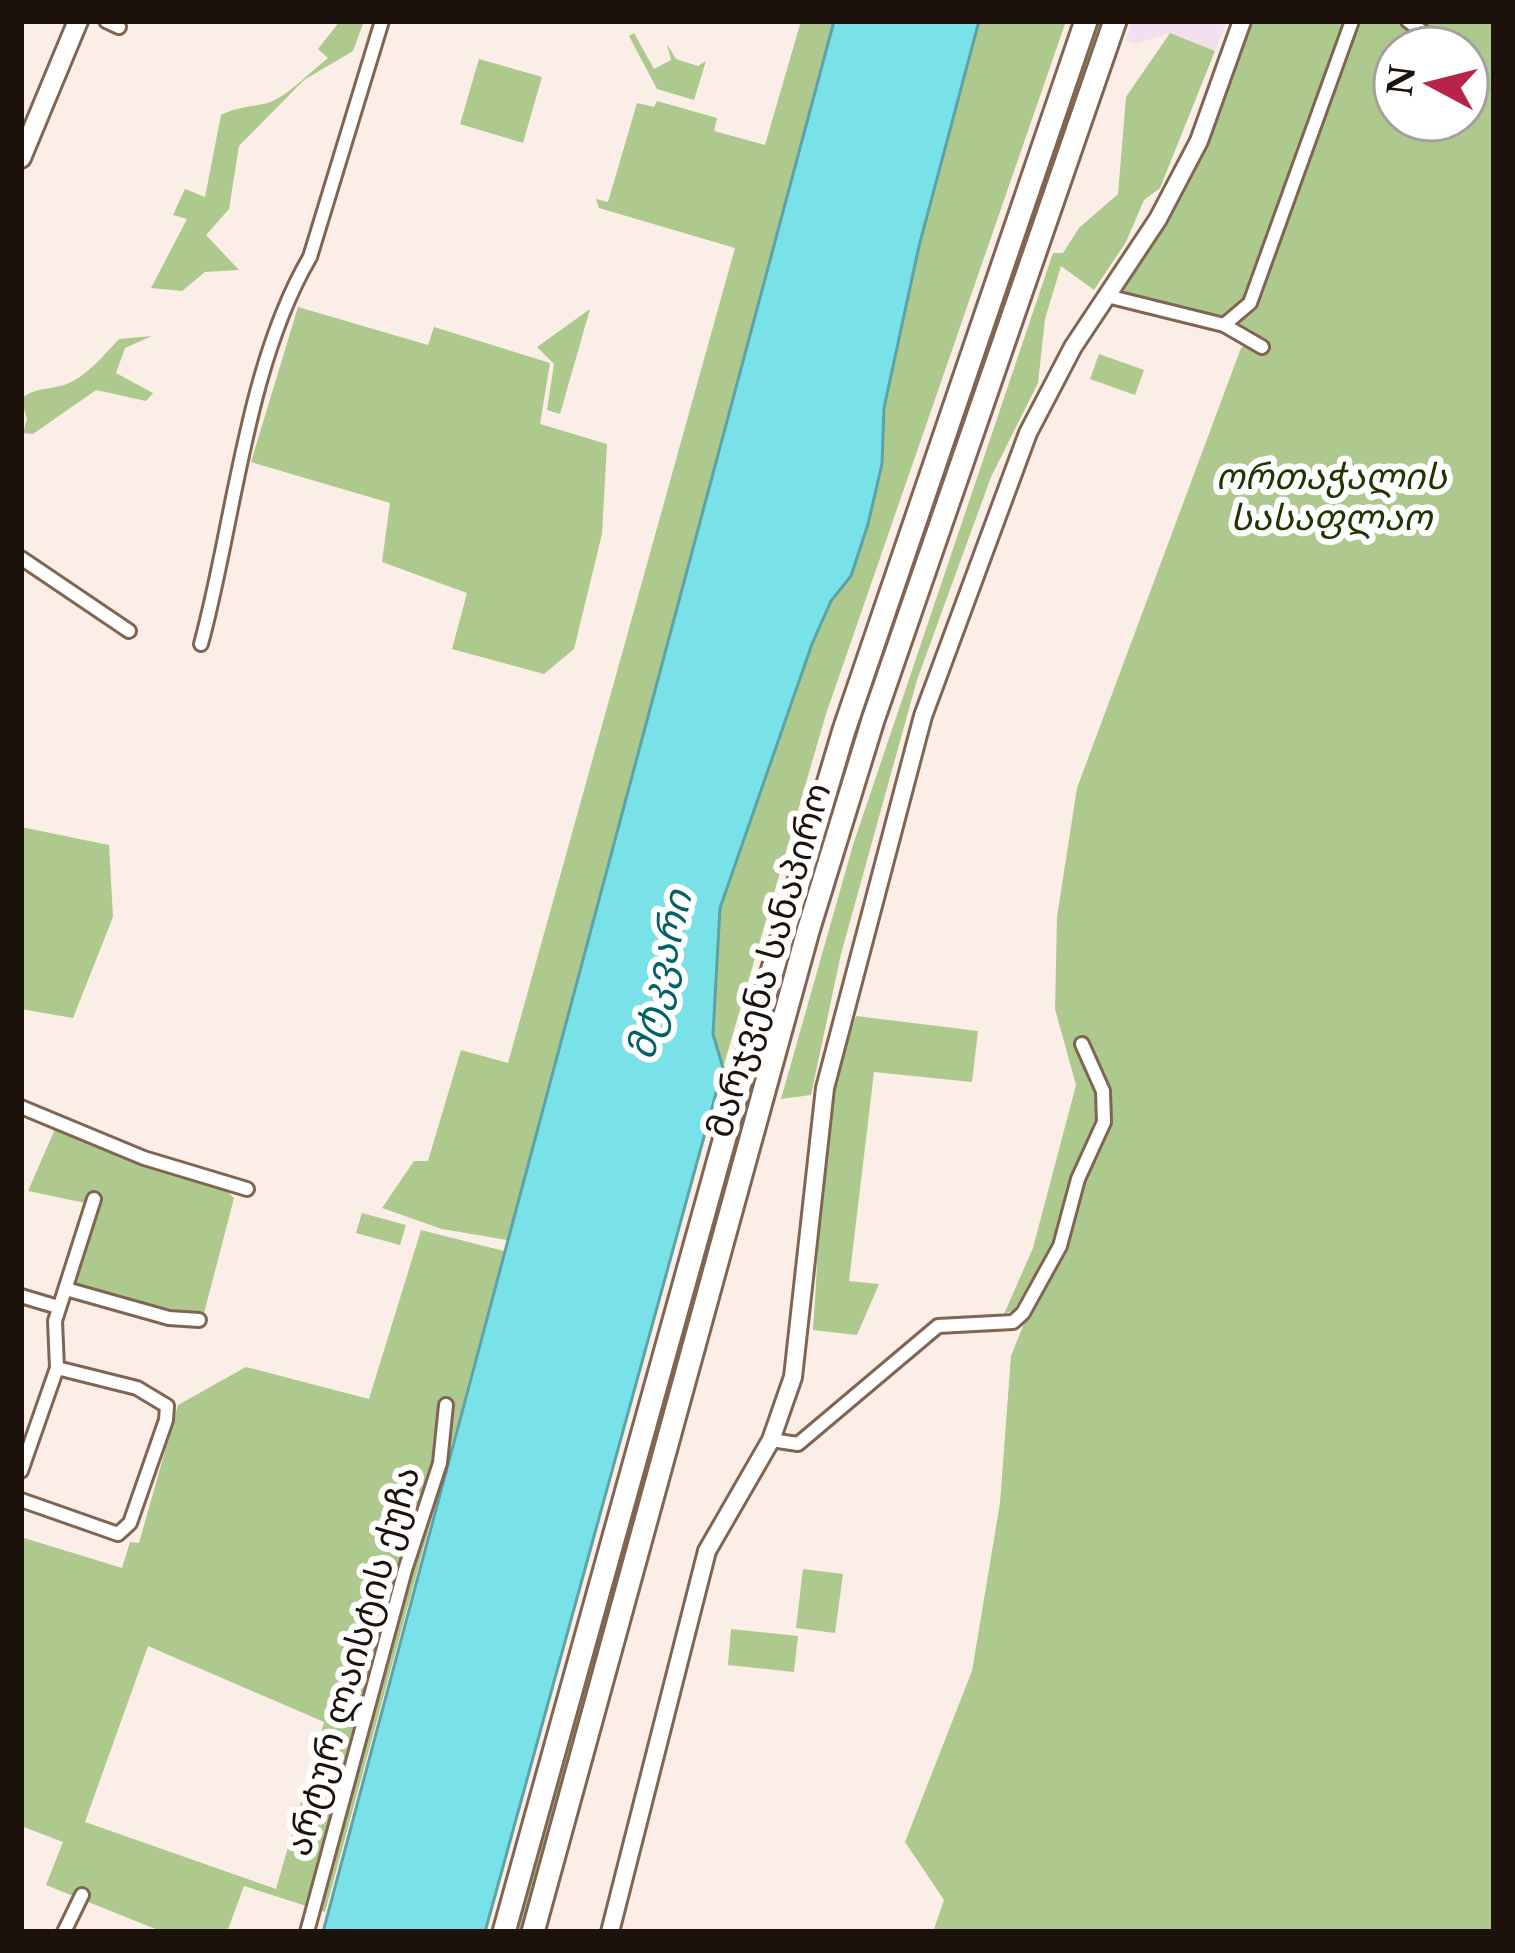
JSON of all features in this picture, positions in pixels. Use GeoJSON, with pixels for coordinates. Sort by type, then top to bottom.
{"type":"FeatureCollection","features":[{"type":"Feature","properties":{"kind":"highway","name":"მარჯვენა სანაპირო"},"geometry":{"type":"LineString","coordinates":[[503,1932],[732,1110],[844,730],[926,476],[1086,21]]}},
{"type":"Feature","properties":{"kind":"highway","name":"მარჯვენა სანაპირო"},"geometry":{"type":"LineString","coordinates":[[533,1932],[821,889],[872,721],[1115,21]]}},
{"type":"Feature","properties":{"kind":"main road"},"geometry":{"type":"LineString","coordinates":[[21,158],[27,127],[78,21]]}},
{"type":"Feature","properties":{"kind":"street"},"geometry":{"type":"LineString","coordinates":[[201,644],[223,564],[227,514],[241,453],[382,21]]}},
{"type":"Feature","properties":{"kind":"street"},"geometry":{"type":"LineString","coordinates":[[610,1932],[707,1551],[771,1440],[797,1353],[825,1088],[890,823],[997,510],[1072,347],[1199,141],[1242,21]]}},
{"type":"Feature","properties":{"kind":"street"},"geometry":{"type":"LineString","coordinates":[[1224,326],[1250,303],[1352,21]]}},
{"type":"Feature","properties":{"kind":"street"},"geometry":{"type":"LineString","coordinates":[[1107,296],[1224,326],[1262,347]]}},
{"type":"Feature","properties":{"kind":"street"},"geometry":{"type":"LineString","coordinates":[[21,558],[129,631]]}},
{"type":"Feature","properties":{"kind":"street"},"geometry":{"type":"LineString","coordinates":[[771,1440],[798,1444],[938,1326],[1013,1322],[1023,1312],[1060,1246],[1078,1179],[1104,1122],[1102,1091],[1082,1044]]}},
{"type":"Feature","properties":{"kind":"street"},"geometry":{"type":"LineString","coordinates":[[21,1107],[143,1158],[247,1189]]}},
{"type":"Feature","properties":{"kind":"street"},"geometry":{"type":"LineString","coordinates":[[21,1472],[57,1368],[52,1341],[58,1307],[94,1199]]}},
{"type":"Feature","properties":{"kind":"street"},"geometry":{"type":"LineString","coordinates":[[66,1288],[169,1318],[199,1320]]}},
{"type":"Feature","properties":{"kind":"street"},"geometry":{"type":"LineString","coordinates":[[21,1296],[58,1307]]}},
{"type":"Feature","properties":{"kind":"street"},"geometry":{"type":"LineString","coordinates":[[21,1500],[118,1534],[130,1523],[167,1406],[137,1388],[57,1368]]}},
{"type":"Feature","properties":{"kind":"street","name":"არტურ ლაისტის ქუჩა"},"geometry":{"type":"LineString","coordinates":[[307,1932],[404,1570],[440,1462],[446,1406]]}},
{"type":"Feature","properties":{"kind":"street"},"geometry":{"type":"LineString","coordinates":[[64,1932],[82,1895]]}},
{"type":"Feature","properties":{"kind":"shaded area"},"geometry":{"type":"Polygon","coordinates":[[[1132,21],[1227,21],[1215,51],[1170,33],[1136,44],[1126,41],[1132,21]]]}},
{"type":"Feature","properties":{"kind":"green space"},"geometry":{"type":"Polygon","coordinates":[[[340,21],[364,21],[353,51],[304,80],[239,146],[229,209],[206,235],[239,270],[205,272],[182,291],[151,288],[187,219],[173,215],[185,189],[205,197],[221,115],[269,102],[296,86],[328,58],[318,49],[340,21]]]}},
{"type":"Feature","properties":{"kind":"green space"},"geometry":{"type":"Polygon","coordinates":[[[801,21],[834,21],[507,1240],[442,1229],[382,1208],[414,1161],[428,1161],[461,1050],[508,1063],[735,248],[599,208],[596,199],[608,202],[637,103],[654,107],[657,101],[717,118],[714,131],[765,145],[801,21]]]}},
{"type":"Feature","properties":{"kind":"green space"},"geometry":{"type":"Polygon","coordinates":[[[979,21],[1066,21],[826,714],[723,1068],[713,1034],[720,908],[812,644],[831,601],[851,576],[868,524],[882,464],[884,408],[919,246],[979,21]]]}},
{"type":"Feature","properties":{"kind":"green space"},"geometry":{"type":"Polygon","coordinates":[[[1095,21],[1102,21],[859,729],[774,1017],[523,1932],[516,1932],[765,1015],[854,727],[1095,21]]]}},
{"type":"Feature","properties":{"kind":"green space","name":"ორთაჭალის სასაფლაო"},"geometry":{"type":"Polygon","coordinates":[[[1253,21],[1494,21],[1494,1932],[933,1932],[944,1900],[905,1842],[972,1671],[1000,1503],[1011,1356],[1081,1181],[1073,1171],[1053,1244],[1014,1310],[1004,1314],[1033,1248],[1076,1085],[1055,1009],[1057,917],[1077,788],[1241,348],[1261,338],[1212,314],[1119,290],[1202,149],[1253,21]]]}},
{"type":"Feature","properties":{"kind":"green space"},"geometry":{"type":"Polygon","coordinates":[[[634,33],[654,69],[671,60],[667,44],[676,59],[698,66],[706,61],[694,100],[657,89],[629,36],[634,33]]]}},
{"type":"Feature","properties":{"kind":"green space"},"geometry":{"type":"Polygon","coordinates":[[[1170,33],[1215,51],[1160,188],[1144,200],[1126,242],[1094,290],[1061,266],[1045,319],[1038,383],[991,477],[917,680],[841,954],[811,1095],[781,1099],[853,845],[1053,253],[1063,253],[1079,228],[1118,194],[1126,97],[1170,33]]]}},
{"type":"Feature","properties":{"kind":"green space"},"geometry":{"type":"Polygon","coordinates":[[[479,59],[542,77],[523,143],[460,124],[479,59]]]}},
{"type":"Feature","properties":{"kind":"green space"},"geometry":{"type":"Polygon","coordinates":[[[298,307],[428,345],[434,327],[550,363],[540,424],[607,444],[602,534],[574,649],[544,674],[452,649],[467,593],[382,562],[390,503],[251,462],[298,307]]]}},
{"type":"Feature","properties":{"kind":"green space"},"geometry":{"type":"Polygon","coordinates":[[[590,309],[560,414],[547,410],[554,364],[537,347],[590,309]]]}},
{"type":"Feature","properties":{"kind":"green space"},"geometry":{"type":"Polygon","coordinates":[[[152,336],[125,348],[116,373],[153,393],[146,401],[96,390],[33,434],[23,433],[27,419],[21,399],[26,395],[75,380],[119,339],[152,336]]]}},
{"type":"Feature","properties":{"kind":"green space"},"geometry":{"type":"Polygon","coordinates":[[[1099,354],[1144,370],[1135,395],[1090,379],[1099,354]]]}},
{"type":"Feature","properties":{"kind":"green space"},"geometry":{"type":"Polygon","coordinates":[[[21,827],[109,845],[113,917],[73,1018],[21,1009],[21,827]]]}},
{"type":"Feature","properties":{"kind":"green space"},"geometry":{"type":"Polygon","coordinates":[[[856,1016],[978,1031],[972,1082],[874,1072],[849,1281],[879,1284],[857,1335],[813,1330],[828,1132],[856,1016]]]}},
{"type":"Feature","properties":{"kind":"green space"},"geometry":{"type":"Polygon","coordinates":[[[55,1129],[223,1187],[234,1198],[203,1317],[71,1284],[95,1205],[28,1191],[55,1129]]]}},
{"type":"Feature","properties":{"kind":"green space"},"geometry":{"type":"Polygon","coordinates":[[[362,1213],[406,1225],[400,1245],[356,1233],[362,1213]]]}},
{"type":"Feature","properties":{"kind":"green space"},"geometry":{"type":"Polygon","coordinates":[[[421,1230],[504,1251],[325,1912],[244,1886],[227,1932],[163,1932],[46,1885],[63,1842],[21,1826],[21,1537],[122,1568],[130,1542],[139,1543],[178,1405],[246,1367],[369,1399],[421,1230]],[[148,1646],[85,1822],[276,1889],[324,1722],[148,1646]]]}},
{"type":"Feature","properties":{"kind":"green space"},"geometry":{"type":"Polygon","coordinates":[[[803,1569],[843,1574],[835,1633],[796,1628],[803,1569]]]}},
{"type":"Feature","properties":{"kind":"green space"},"geometry":{"type":"Polygon","coordinates":[[[731,1629],[798,1636],[794,1672],[728,1665],[731,1629]]]}},
{"type":"Feature","properties":{"kind":"water","name":"მტკვარი"},"geometry":{"type":"Polygon","coordinates":[[[834,21],[979,21],[919,246],[884,408],[882,464],[868,524],[851,576],[831,601],[812,644],[720,908],[713,1034],[723,1068],[485,1932],[323,1932],[834,21]]]}}]}
